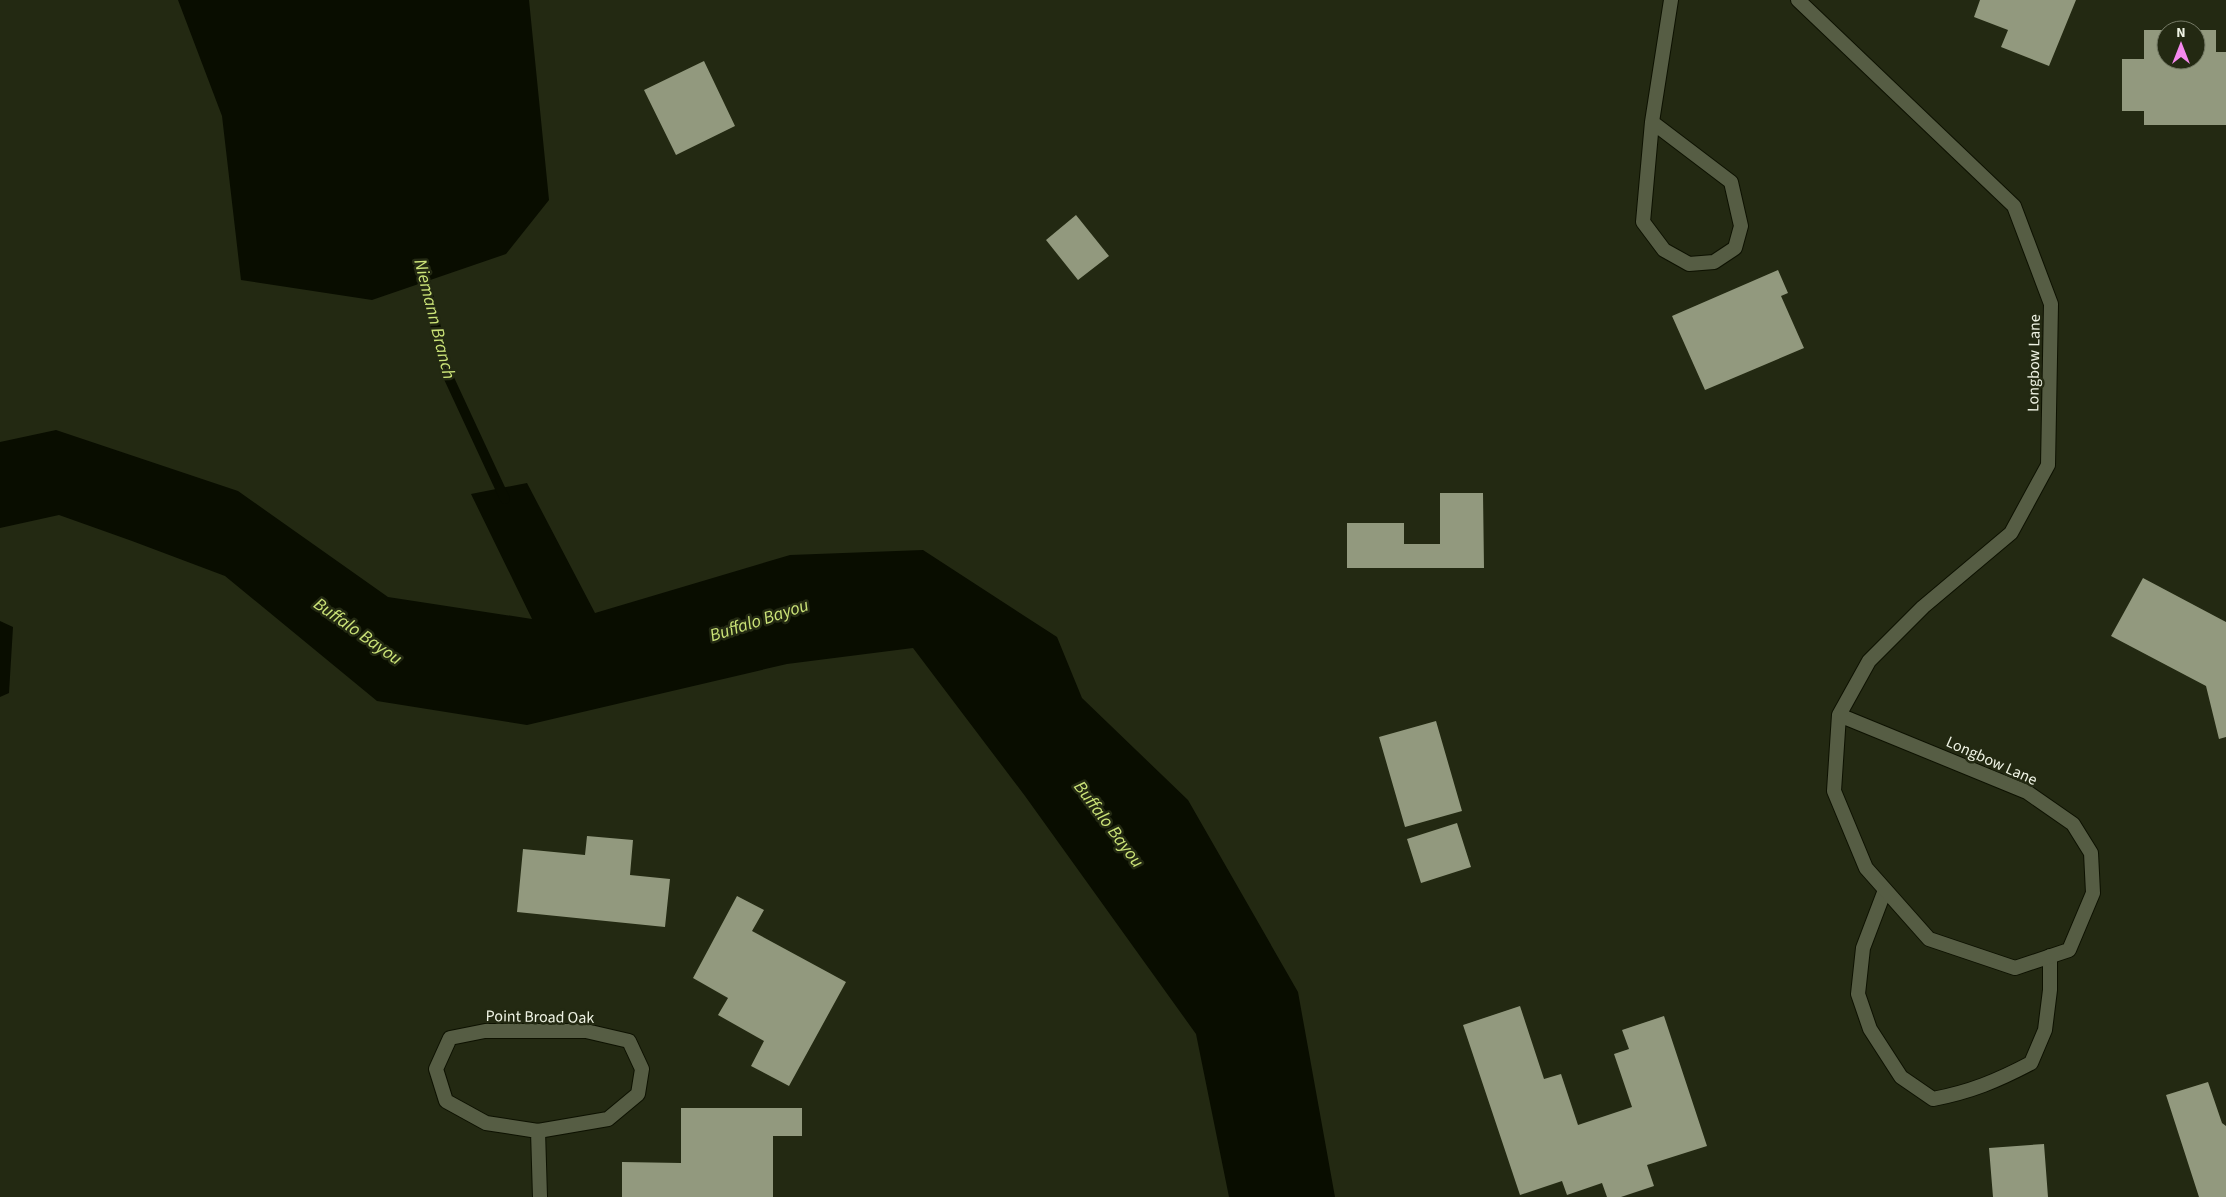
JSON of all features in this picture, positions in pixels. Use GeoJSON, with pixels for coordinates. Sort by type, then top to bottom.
{"type":"FeatureCollection","features":[{"type":"Feature","properties":{"kind":"street"},"geometry":{"type":"LineString","coordinates":[[1652,122],[1731,182],[1741,226],[1735,248],[1714,262],[1689,264],[1664,250],[1643,222],[1652,122],[1671,0]]}},
{"type":"Feature","properties":{"kind":"street","name":"Longbow Lane"},"geometry":{"type":"LineString","coordinates":[[1798,0],[2014,206],[2051,304],[2048,465],[2012,533],[1923,607],[1869,662],[1839,715],[1834,791],[1866,868],[1929,939],[2015,968],[2069,950],[2093,893],[2091,853],[2073,824],[2027,792],[1839,715]]}},
{"type":"Feature","properties":{"kind":"street"},"geometry":{"type":"LineString","coordinates":[[1885,890],[1863,948],[1858,994],[1870,1028],[1901,1077],[1933,1099],[1964,1093],[2000,1079],[2031,1063],[2045,1030],[2050,990],[2050,956]]}},
{"type":"Feature","properties":{"kind":"street","name":"Point Broad Oak"},"geometry":{"type":"LineString","coordinates":[[485,1031],[586,1031],[629,1041],[642,1069],[638,1094],[608,1120],[538,1132],[486,1124],[446,1101],[436,1068],[450,1038],[485,1031]]}},
{"type":"Feature","properties":{"kind":"street"},"geometry":{"type":"LineString","coordinates":[[538,1132],[540,1197]]}},
{"type":"Feature","properties":{"kind":"water"},"geometry":{"type":"Polygon","coordinates":[[[178,0],[529,0],[549,200],[506,254],[372,300],[241,280],[222,116],[178,0]]]}},
{"type":"Feature","properties":{"kind":"water","name":"Buffalo Bayou"},"geometry":{"type":"Polygon","coordinates":[[[56,430],[238,491],[388,597],[532,619],[471,494],[527,483],[595,613],[790,555],[923,550],[1057,637],[1082,698],[1188,800],[1298,992],[1335,1197],[1229,1197],[1196,1034],[1025,796],[913,648],[787,664],[527,725],[377,701],[225,576],[59,515],[0,528],[0,442],[56,430]]]}},
{"type":"Feature","properties":{"kind":"water"},"geometry":{"type":"Polygon","coordinates":[[[0,621],[13,627],[9,693],[0,697],[0,621]]]}},
{"type":"Feature","properties":{"kind":"building"},"geometry":{"type":"Polygon","coordinates":[[[1980,0],[2076,0],[2049,66],[2001,47],[2008,30],[1974,17],[1980,0]]]}},
{"type":"Feature","properties":{"kind":"building"},"geometry":{"type":"Polygon","coordinates":[[[2144,30],[2156,30],[2156,70],[2206,70],[2206,30],[2216,30],[2216,52],[2226,52],[2226,125],[2144,125],[2144,111],[2122,111],[2122,59],[2144,59],[2144,30]]]}},
{"type":"Feature","properties":{"kind":"building"},"geometry":{"type":"Polygon","coordinates":[[[704,61],[735,126],[676,155],[644,90],[704,61]]]}},
{"type":"Feature","properties":{"kind":"building"},"geometry":{"type":"Polygon","coordinates":[[[1076,215],[1109,256],[1078,280],[1046,240],[1076,215]]]}},
{"type":"Feature","properties":{"kind":"building"},"geometry":{"type":"Polygon","coordinates":[[[1778,270],[1788,293],[1781,296],[1804,348],[1705,390],[1672,316],[1778,270]]]}},
{"type":"Feature","properties":{"kind":"building"},"geometry":{"type":"Polygon","coordinates":[[[1440,493],[1483,493],[1484,568],[1347,568],[1347,523],[1404,523],[1404,544],[1440,544],[1440,493]]]}},
{"type":"Feature","properties":{"kind":"building"},"geometry":{"type":"Polygon","coordinates":[[[2143,578],[2226,622],[2226,737],[2219,739],[2206,686],[2111,636],[2143,578]]]}},
{"type":"Feature","properties":{"kind":"building"},"geometry":{"type":"Polygon","coordinates":[[[1436,721],[1462,811],[1405,827],[1379,737],[1436,721]]]}},
{"type":"Feature","properties":{"kind":"building"},"geometry":{"type":"Polygon","coordinates":[[[1457,823],[1471,867],[1421,883],[1407,839],[1457,823]]]}},
{"type":"Feature","properties":{"kind":"building"},"geometry":{"type":"Polygon","coordinates":[[[587,836],[633,840],[630,875],[670,879],[665,927],[517,912],[523,849],[585,855],[587,836]]]}},
{"type":"Feature","properties":{"kind":"building"},"geometry":{"type":"Polygon","coordinates":[[[737,896],[764,910],[752,931],[846,982],[789,1086],[751,1066],[764,1041],[718,1015],[728,998],[693,978],[737,896]]]}},
{"type":"Feature","properties":{"kind":"building"},"geometry":{"type":"Polygon","coordinates":[[[1520,1006],[1544,1079],[1561,1074],[1578,1125],[1632,1107],[1614,1054],[1629,1049],[1622,1030],[1664,1016],[1707,1146],[1647,1165],[1654,1186],[1621,1197],[1607,1197],[1602,1183],[1567,1195],[1562,1181],[1520,1195],[1463,1025],[1520,1006]]]}},
{"type":"Feature","properties":{"kind":"building"},"geometry":{"type":"Polygon","coordinates":[[[2208,1082],[2222,1123],[2226,1126],[2226,1197],[2199,1197],[2166,1095],[2208,1082]]]}},
{"type":"Feature","properties":{"kind":"building"},"geometry":{"type":"Polygon","coordinates":[[[681,1108],[802,1108],[802,1136],[773,1136],[773,1197],[622,1197],[622,1162],[681,1163],[681,1108]]]}},
{"type":"Feature","properties":{"kind":"building"},"geometry":{"type":"Polygon","coordinates":[[[2044,1144],[2048,1197],[1993,1197],[1989,1148],[2044,1144]]]}},
{"type":"Feature","properties":{"kind":"waterway","name":"Niemann Branch"},"geometry":{"type":"LineString","coordinates":[[422,269],[447,374],[505,499]]}}]}
